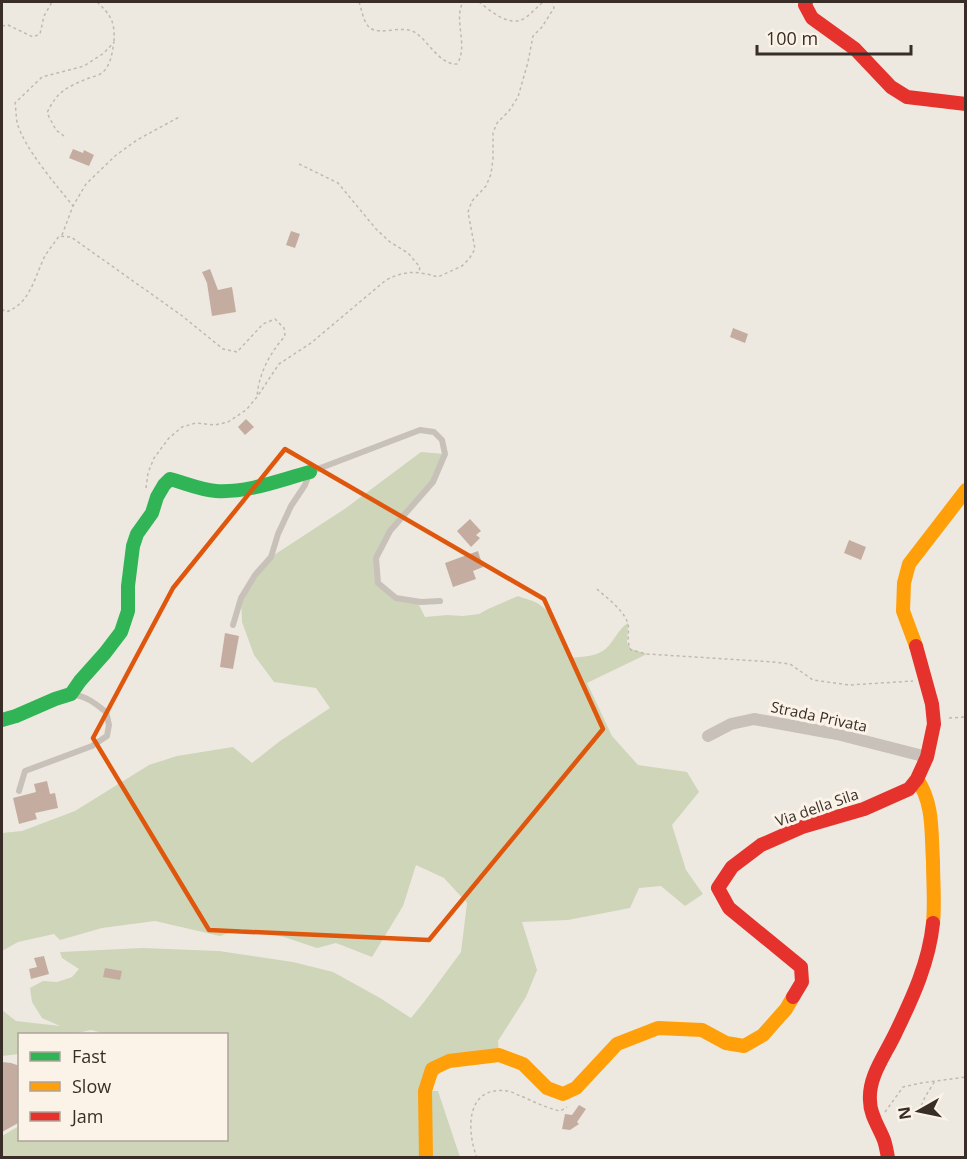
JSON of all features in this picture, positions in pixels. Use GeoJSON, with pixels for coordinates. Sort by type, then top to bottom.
{"type":"FeatureCollection","features":[{"type":"Feature","properties":{"kind":"main road"},"geometry":{"type":"LineString","coordinates":[[806,2],[812,18],[855,49],[891,87],[908,97],[966,104]]}},
{"type":"Feature","properties":{"kind":"main road"},"geometry":{"type":"LineString","coordinates":[[2,720],[70,694],[121,632],[128,610],[128,586],[133,546],[152,513],[157,497],[170,479],[202,488],[225,491],[246,489],[310,472]]}},
{"type":"Feature","properties":{"kind":"main road"},"geometry":{"type":"LineString","coordinates":[[888,1158],[870,1107],[870,1092],[880,1064],[898,1029],[927,960],[934,914],[930,813],[926,794],[917,779],[927,757],[934,724],[926,680],[903,611],[904,583],[909,564],[966,490]]}},
{"type":"Feature","properties":{"kind":"main road","name":"Via della Sila"},"geometry":{"type":"LineString","coordinates":[[563,1094],[576,1088],[617,1044],[657,1028],[702,1030],[726,1043],[744,1046],[763,1035],[786,1009],[802,982],[801,967],[729,908],[718,888],[732,867],[761,846],[802,827],[864,810],[909,789],[917,779]]}},
{"type":"Feature","properties":{"kind":"main road"},"geometry":{"type":"LineString","coordinates":[[426,1158],[425,1091],[432,1069],[449,1061],[499,1055],[523,1064],[547,1088],[563,1094]]}},
{"type":"Feature","properties":{"kind":"street","name":"Strada Privata"},"geometry":{"type":"LineString","coordinates":[[708,736],[731,724],[754,719],[837,734],[927,757]]}},
{"type":"Feature","properties":{"kind":"lane"},"geometry":{"type":"LineString","coordinates":[[233,625],[241,598],[255,575],[271,557],[278,534],[310,472],[420,430],[434,432],[442,440],[445,453],[433,482],[390,531],[376,558],[378,583],[396,598],[421,602],[440,601]]}},
{"type":"Feature","properties":{"kind":"lane"},"geometry":{"type":"LineString","coordinates":[[19,790],[25,771],[92,746],[107,736],[109,725],[106,712],[80,695],[70,694]]}},
{"type":"Feature","properties":{"kind":"path"},"geometry":{"type":"LineString","coordinates":[[2,26],[8,25],[33,37],[40,34],[44,16],[51,2]]}},
{"type":"Feature","properties":{"kind":"path"},"geometry":{"type":"LineString","coordinates":[[64,136],[56,130],[47,113],[52,101],[60,92],[102,74],[112,57],[115,28],[109,13],[97,2]]}},
{"type":"Feature","properties":{"kind":"path"},"geometry":{"type":"LineString","coordinates":[[359,2],[369,27],[376,30],[415,32],[439,57],[451,64],[457,64],[460,59],[459,13],[463,2]]}},
{"type":"Feature","properties":{"kind":"path"},"geometry":{"type":"LineString","coordinates":[[479,2],[496,15],[514,22],[524,19],[543,2]]}},
{"type":"Feature","properties":{"kind":"path"},"geometry":{"type":"LineString","coordinates":[[146,490],[148,473],[154,458],[169,438],[182,427],[196,423],[215,425],[228,422],[246,410],[279,364],[311,343],[386,280],[407,272],[419,272],[438,277],[462,266],[470,259],[474,249],[468,212],[472,201],[486,186],[491,174],[493,133],[497,123],[518,97],[533,36],[550,17],[554,8],[551,2]]}},
{"type":"Feature","properties":{"kind":"path"},"geometry":{"type":"LineString","coordinates":[[73,206],[30,149],[18,124],[15,103],[42,77],[84,66],[104,53],[114,42]]}},
{"type":"Feature","properties":{"kind":"path"},"geometry":{"type":"LineString","coordinates":[[62,236],[73,206],[86,184],[137,140],[181,116]]}},
{"type":"Feature","properties":{"kind":"path"},"geometry":{"type":"LineString","coordinates":[[299,164],[338,183],[376,229],[416,261],[420,267],[419,272]]}},
{"type":"Feature","properties":{"kind":"path"},"geometry":{"type":"LineString","coordinates":[[2,309],[6,312],[22,303],[45,256],[59,236],[71,237],[181,315],[223,349],[237,352],[263,324],[275,319],[284,328],[285,336],[274,349],[262,371],[257,397]]}},
{"type":"Feature","properties":{"kind":"path"},"geometry":{"type":"LineString","coordinates":[[597,589],[617,607],[628,623],[627,643],[631,650],[647,654],[790,664],[813,680],[849,684],[926,680]]}},
{"type":"Feature","properties":{"kind":"path"},"geometry":{"type":"LineString","coordinates":[[934,724],[945,718],[966,717]]}},
{"type":"Feature","properties":{"kind":"path"},"geometry":{"type":"LineString","coordinates":[[878,1129],[886,1110],[903,1087],[966,1077]]}},
{"type":"Feature","properties":{"kind":"path"},"geometry":{"type":"LineString","coordinates":[[919,1111],[935,1081]]}},
{"type":"Feature","properties":{"kind":"path"},"geometry":{"type":"LineString","coordinates":[[477,1158],[471,1131],[471,1117],[472,1108],[479,1097],[495,1091],[510,1092],[560,1111],[567,1107],[563,1094]]}},
{"type":"Feature","properties":{"kind":"highlighted area"},"geometry":{"type":"Polygon","coordinates":[[[285,449],[544,599],[603,729],[429,940],[209,930],[93,738],[173,588],[285,449]]]}},
{"type":"Feature","properties":{"kind":"green space"},"geometry":{"type":"Polygon","coordinates":[[[421,452],[445,454],[433,482],[390,531],[376,558],[378,583],[396,598],[417,601],[425,617],[479,614],[518,596],[532,601],[546,609],[551,615],[571,658],[601,652],[628,623],[627,643],[631,649],[647,654],[587,683],[612,736],[638,765],[687,772],[699,792],[672,825],[686,870],[703,894],[685,906],[661,886],[639,888],[630,908],[568,920],[522,922],[537,970],[526,997],[498,1041],[499,1055],[449,1061],[426,1091],[438,1091],[460,1157],[2,1157],[2,1136],[18,1127],[18,1141],[228,1141],[228,1033],[103,1033],[91,1030],[78,1033],[18,1033],[18,1054],[2,1056],[2,1010],[16,1021],[60,1026],[42,1018],[32,1002],[30,988],[43,981],[57,982],[72,977],[79,969],[62,958],[60,952],[142,948],[219,951],[293,962],[333,972],[411,1018],[461,952],[467,903],[444,878],[416,865],[403,906],[372,957],[336,943],[317,948],[284,937],[241,929],[220,936],[155,921],[102,928],[60,940],[54,934],[18,942],[2,951],[2,833],[22,831],[75,811],[149,765],[177,756],[233,747],[252,763],[280,741],[330,708],[316,688],[274,682],[254,655],[242,622],[241,598],[271,557],[346,508],[421,452]]]}},
{"type":"Feature","properties":{"kind":"building"},"geometry":{"type":"Polygon","coordinates":[[[73,149],[83,153],[84,150],[94,155],[89,166],[69,158],[73,149]]]}},
{"type":"Feature","properties":{"kind":"building"},"geometry":{"type":"Polygon","coordinates":[[[291,231],[300,234],[295,248],[286,245],[291,231]]]}},
{"type":"Feature","properties":{"kind":"building"},"geometry":{"type":"Polygon","coordinates":[[[210,269],[218,290],[232,287],[236,312],[212,316],[207,283],[202,272],[210,269]]]}},
{"type":"Feature","properties":{"kind":"building"},"geometry":{"type":"Polygon","coordinates":[[[733,328],[748,334],[745,343],[730,337],[733,328]]]}},
{"type":"Feature","properties":{"kind":"building"},"geometry":{"type":"Polygon","coordinates":[[[246,419],[254,427],[245,435],[238,427],[246,419]]]}},
{"type":"Feature","properties":{"kind":"building"},"geometry":{"type":"Polygon","coordinates":[[[470,519],[481,531],[476,535],[480,538],[471,547],[457,531],[470,519]]]}},
{"type":"Feature","properties":{"kind":"building"},"geometry":{"type":"Polygon","coordinates":[[[849,540],[866,547],[861,560],[844,553],[849,540]]]}},
{"type":"Feature","properties":{"kind":"building"},"geometry":{"type":"Polygon","coordinates":[[[478,551],[483,567],[473,571],[476,579],[453,587],[445,563],[478,551]]]}},
{"type":"Feature","properties":{"kind":"building"},"geometry":{"type":"Polygon","coordinates":[[[225,633],[239,636],[233,669],[220,667],[225,633]]]}},
{"type":"Feature","properties":{"kind":"building"},"geometry":{"type":"Polygon","coordinates":[[[47,781],[50,794],[55,793],[58,808],[35,813],[37,819],[19,824],[13,798],[36,792],[34,784],[47,781]]]}},
{"type":"Feature","properties":{"kind":"building"},"geometry":{"type":"Polygon","coordinates":[[[44,956],[49,974],[31,979],[29,969],[37,967],[34,958],[44,956]]]}},
{"type":"Feature","properties":{"kind":"building"},"geometry":{"type":"Polygon","coordinates":[[[105,968],[122,971],[120,980],[103,977],[105,968]]]}},
{"type":"Feature","properties":{"kind":"building"},"geometry":{"type":"Polygon","coordinates":[[[2,1062],[18,1065],[18,1123],[2,1132],[2,1062]]]}},
{"type":"Feature","properties":{"kind":"building"},"geometry":{"type":"Polygon","coordinates":[[[579,1105],[586,1109],[577,1122],[579,1124],[570,1130],[562,1129],[565,1114],[572,1115],[579,1105]]]}},
{"type":"Feature","properties":{"kind":"traffic: fast"},"geometry":{"type":"LineString","coordinates":[[2,720],[71,694],[121,632],[128,611],[128,586],[133,546],[137,534],[152,513],[157,497],[170,479],[205,489],[228,491],[264,485],[310,472]]}},
{"type":"Feature","properties":{"kind":"traffic: slow"},"geometry":{"type":"LineString","coordinates":[[916,646],[903,611],[904,583],[909,564],[966,490]]}},
{"type":"Feature","properties":{"kind":"traffic: slow"},"geometry":{"type":"LineString","coordinates":[[917,779],[926,798],[931,819],[933,923]]}},
{"type":"Feature","properties":{"kind":"traffic: slow"},"geometry":{"type":"LineString","coordinates":[[426,1158],[425,1091],[432,1069],[449,1061],[499,1055],[523,1064],[547,1088],[563,1094],[576,1088],[617,1044],[658,1028],[702,1030],[726,1043],[744,1046],[763,1035],[786,1009],[793,997]]}},
{"type":"Feature","properties":{"kind":"traffic: jam"},"geometry":{"type":"LineString","coordinates":[[806,2],[805,5],[812,18],[855,49],[891,87],[907,97],[966,104]]}},
{"type":"Feature","properties":{"kind":"traffic: jam"},"geometry":{"type":"LineString","coordinates":[[793,997],[802,982],[801,967],[729,908],[718,888],[732,867],[761,845],[802,827],[864,809],[909,789],[917,779],[927,757],[934,724],[932,704],[916,646]]}},
{"type":"Feature","properties":{"kind":"traffic: jam"},"geometry":{"type":"LineString","coordinates":[[888,1158],[884,1140],[870,1106],[870,1092],[878,1065],[892,1040],[919,979],[928,952],[933,923]]}}]}
